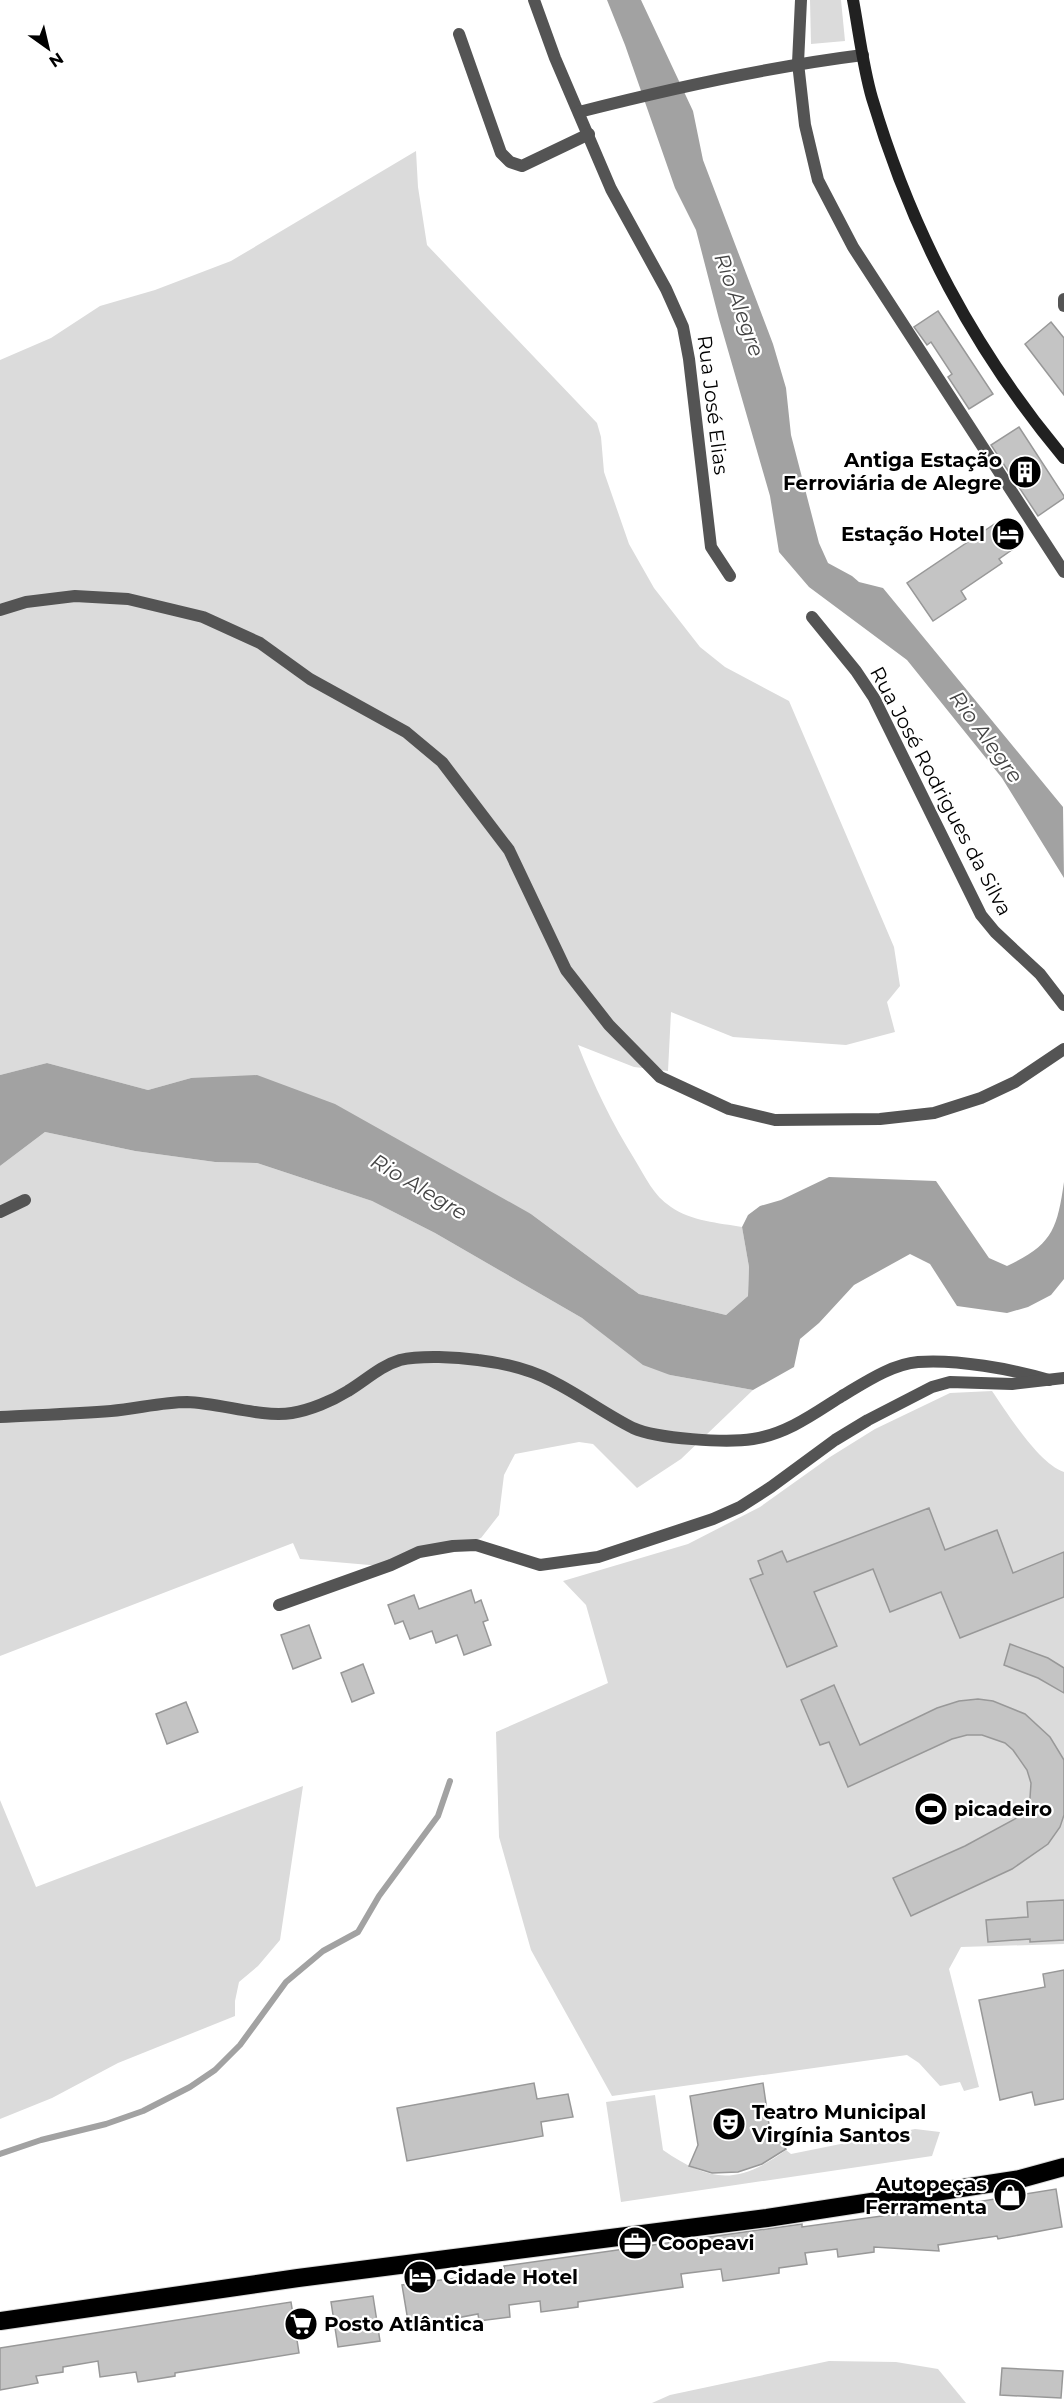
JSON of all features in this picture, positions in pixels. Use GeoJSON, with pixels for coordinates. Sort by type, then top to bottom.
{"type":"FeatureCollection","features":[{"type":"Feature","properties":{"kind":"highway"},"geometry":{"type":"LineString","coordinates":[[0,2321],[298,2278],[778,2216],[1020,2180],[1064,2167]]}},
{"type":"Feature","properties":{"kind":"main road"},"geometry":{"type":"LineString","coordinates":[[853,0],[872,97],[907,198],[933,258],[976,337],[1027,414],[1064,458]]}},
{"type":"Feature","properties":{"kind":"street","name":"Rua José Elias"},"geometry":{"type":"LineString","coordinates":[[534,0],[611,189],[666,289],[683,327],[689,359],[711,548],[730,576]]}},
{"type":"Feature","properties":{"kind":"street"},"geometry":{"type":"LineString","coordinates":[[801,0],[798,63],[805,125],[818,180],[853,247],[1060,555],[1064,572]]}},
{"type":"Feature","properties":{"kind":"street"},"geometry":{"type":"LineString","coordinates":[[459,34],[501,153],[510,162],[522,166],[589,134]]}},
{"type":"Feature","properties":{"kind":"street"},"geometry":{"type":"LineString","coordinates":[[579,112],[685,86],[798,63],[863,55]]}},
{"type":"Feature","properties":{"kind":"street"},"geometry":{"type":"LineString","coordinates":[[1064,299],[1064,306]]}},
{"type":"Feature","properties":{"kind":"street"},"geometry":{"type":"LineString","coordinates":[[0,610],[26,602],[75,596],[128,599],[203,617],[260,643],[310,679],[406,732],[442,762],[509,850],[566,970],[609,1025],[660,1077],[729,1109],[775,1120],[880,1119],[934,1113],[981,1098],[1015,1082],[1064,1049]]}},
{"type":"Feature","properties":{"kind":"street","name":"Rua José Rodrigues da Silva"},"geometry":{"type":"LineString","coordinates":[[812,617],[856,671],[874,698],[981,915],[995,932],[1040,974],[1064,1005]]}},
{"type":"Feature","properties":{"kind":"street"},"geometry":{"type":"LineString","coordinates":[[0,1212],[25,1200]]}},
{"type":"Feature","properties":{"kind":"street"},"geometry":{"type":"LineString","coordinates":[[0,1417],[112,1411],[184,1402],[214,1404],[269,1413],[291,1413],[317,1406],[347,1392],[379,1369],[401,1360],[477,1359],[519,1367],[551,1380],[636,1429],[656,1434],[722,1440],[753,1439],[782,1432],[890,1371],[916,1362],[952,1363],[998,1369],[1049,1380]]}},
{"type":"Feature","properties":{"kind":"street"},"geometry":{"type":"LineString","coordinates":[[279,1605],[391,1565],[419,1552],[453,1546],[476,1545],[540,1565],[598,1557],[713,1519],[740,1507],[835,1440],[932,1387],[950,1382],[1011,1384],[1064,1378]]}},
{"type":"Feature","properties":{"kind":"shaded area"},"geometry":{"type":"Polygon","coordinates":[[[810,0],[841,0],[845,41],[811,44],[810,0]]]}},
{"type":"Feature","properties":{"kind":"shaded area"},"geometry":{"type":"Polygon","coordinates":[[[416,151],[418,187],[427,245],[597,423],[601,437],[604,472],[629,544],[654,588],[700,647],[725,667],[789,701],[894,947],[900,986],[887,1002],[895,1032],[846,1045],[733,1037],[671,1012],[668,1071],[634,1067],[578,1045],[611,1118],[646,1180],[659,1197],[671,1207],[687,1215],[705,1221],[742,1227],[749,1267],[748,1296],[726,1315],[639,1294],[531,1214],[191,1078],[148,1090],[47,1063],[0,1075],[0,360],[51,338],[100,306],[155,290],[231,261],[416,151]]]}},
{"type":"Feature","properties":{"kind":"shaded area"},"geometry":{"type":"Polygon","coordinates":[[[45,1132],[135,1151],[215,1162],[257,1163],[372,1201],[435,1233],[582,1318],[670,1375],[753,1390],[681,1459],[637,1488],[593,1444],[579,1442],[515,1454],[504,1475],[499,1515],[481,1538],[393,1567],[300,1559],[293,1543],[0,1656],[0,1166],[45,1132]]]}},
{"type":"Feature","properties":{"kind":"shaded area"},"geometry":{"type":"Polygon","coordinates":[[[992,1391],[1034,1448],[1054,1467],[1064,1472],[1064,1944],[961,1947],[949,1969],[979,2087],[964,2091],[960,2082],[940,2086],[919,2063],[907,2055],[612,2096],[531,1950],[499,1837],[496,1732],[608,1683],[586,1605],[563,1581],[688,1544],[760,1507],[830,1457],[875,1429],[950,1393],[992,1391]]]}},
{"type":"Feature","properties":{"kind":"shaded area"},"geometry":{"type":"Polygon","coordinates":[[[303,1786],[280,1940],[258,1966],[239,1982],[235,2016],[118,2063],[52,2098],[0,2119],[0,1800],[36,1887],[303,1786]]]}},
{"type":"Feature","properties":{"kind":"shaded area"},"geometry":{"type":"Polygon","coordinates":[[[655,2095],[663,2150],[696,2169],[724,2176],[753,2169],[786,2150],[791,2154],[915,2129],[940,2132],[932,2156],[621,2202],[606,2102],[655,2095]]]}},
{"type":"Feature","properties":{"kind":"shaded area"},"geometry":{"type":"Polygon","coordinates":[[[829,2361],[896,2362],[938,2369],[966,2403],[652,2403],[670,2395],[829,2361]]]}},
{"type":"Feature","properties":{"kind":"water","name":"Rio Alegre"},"geometry":{"type":"Polygon","coordinates":[[[607,0],[641,0],[693,111],[703,160],[773,344],[786,388],[791,435],[819,543],[828,563],[859,582],[883,588],[1063,807],[1064,878],[1002,778],[907,660],[809,587],[779,552],[770,496],[696,230],[675,188],[607,0]]]}},
{"type":"Feature","properties":{"kind":"water","name":"Rio Alegre"},"geometry":{"type":"Polygon","coordinates":[[[47,1063],[148,1090],[191,1078],[257,1075],[335,1104],[531,1214],[639,1294],[726,1315],[748,1296],[749,1267],[742,1227],[748,1215],[760,1206],[781,1200],[829,1177],[936,1181],[989,1258],[1007,1266],[1034,1251],[1050,1234],[1055,1224],[1064,1182],[1064,1279],[1051,1295],[1028,1307],[1007,1313],[957,1306],[930,1264],[910,1254],[854,1285],[819,1323],[800,1339],[794,1367],[753,1390],[670,1375],[643,1365],[582,1318],[435,1233],[372,1201],[257,1163],[215,1162],[135,1151],[45,1132],[0,1166],[0,1075],[47,1063]]]}},
{"type":"Feature","properties":{"kind":"building"},"geometry":{"type":"Polygon","coordinates":[[[938,311],[993,394],[969,409],[948,377],[952,374],[931,342],[927,345],[914,327],[938,311]]]}},
{"type":"Feature","properties":{"kind":"building"},"geometry":{"type":"Polygon","coordinates":[[[1051,322],[1064,338],[1064,395],[1025,344],[1051,322]]]}},
{"type":"Feature","properties":{"kind":"building","name":"Antiga Estação Ferroviária de Alegre"},"geometry":{"type":"Polygon","coordinates":[[[1019,427],[1064,496],[1038,516],[991,445],[1019,427]]]}},
{"type":"Feature","properties":{"kind":"building"},"geometry":{"type":"Polygon","coordinates":[[[996,523],[1013,549],[999,559],[1002,563],[961,591],[966,599],[933,621],[907,583],[996,523]]]}},
{"type":"Feature","properties":{"kind":"building"},"geometry":{"type":"Polygon","coordinates":[[[929,1508],[945,1550],[997,1530],[1013,1573],[1064,1552],[1064,1597],[960,1638],[941,1592],[890,1612],[873,1569],[814,1592],[837,1646],[787,1667],[750,1579],[763,1574],[758,1561],[782,1551],[787,1562],[929,1508]]]}},
{"type":"Feature","properties":{"kind":"building"},"geometry":{"type":"Polygon","coordinates":[[[471,1590],[475,1603],[481,1600],[488,1620],[483,1622],[491,1645],[464,1655],[457,1635],[436,1643],[432,1631],[410,1639],[403,1621],[395,1624],[388,1605],[414,1595],[419,1609],[471,1590]]]}},
{"type":"Feature","properties":{"kind":"building"},"geometry":{"type":"Polygon","coordinates":[[[309,1625],[321,1658],[293,1669],[281,1635],[309,1625]]]}},
{"type":"Feature","properties":{"kind":"building"},"geometry":{"type":"Polygon","coordinates":[[[1010,1644],[1048,1658],[1064,1668],[1064,1693],[1038,1678],[1004,1665],[1010,1644]]]}},
{"type":"Feature","properties":{"kind":"building"},"geometry":{"type":"Polygon","coordinates":[[[363,1664],[374,1693],[352,1702],[341,1673],[363,1664]]]}},
{"type":"Feature","properties":{"kind":"building"},"geometry":{"type":"Polygon","coordinates":[[[834,1685],[860,1745],[937,1708],[959,1701],[978,1699],[993,1701],[1025,1714],[1050,1737],[1064,1760],[1064,1815],[1060,1827],[1048,1844],[1012,1869],[911,1916],[893,1878],[965,1846],[1015,1819],[1023,1811],[1030,1798],[1031,1783],[1027,1770],[1005,1743],[982,1735],[967,1735],[952,1739],[848,1787],[829,1742],[820,1745],[801,1700],[834,1685]]]}},
{"type":"Feature","properties":{"kind":"building"},"geometry":{"type":"Polygon","coordinates":[[[186,1702],[198,1732],[167,1744],[156,1714],[186,1702]]]}},
{"type":"Feature","properties":{"kind":"building"},"geometry":{"type":"Polygon","coordinates":[[[1064,1900],[1064,1940],[1030,1942],[1030,1939],[988,1942],[986,1920],[1028,1917],[1027,1902],[1064,1900]]]}},
{"type":"Feature","properties":{"kind":"building"},"geometry":{"type":"Polygon","coordinates":[[[1064,1970],[1064,2099],[1035,2105],[1032,2092],[1000,2100],[979,2000],[1045,1987],[1043,1974],[1064,1970]]]}},
{"type":"Feature","properties":{"kind":"building"},"geometry":{"type":"Polygon","coordinates":[[[534,2083],[537,2099],[568,2094],[573,2117],[541,2122],[543,2136],[407,2161],[397,2108],[534,2083]]]}},
{"type":"Feature","properties":{"kind":"building","name":"Teatro Municipal Virgínia Santos"},"geometry":{"type":"Polygon","coordinates":[[[763,2083],[770,2131],[786,2149],[762,2164],[738,2172],[712,2173],[689,2166],[698,2145],[690,2096],[763,2083]]]}},
{"type":"Feature","properties":{"kind":"building"},"geometry":{"type":"Polygon","coordinates":[[[1056,2189],[1062,2227],[998,2239],[997,2236],[938,2245],[939,2251],[874,2247],[874,2252],[838,2257],[837,2249],[805,2253],[807,2264],[779,2268],[779,2273],[723,2281],[721,2269],[681,2274],[683,2287],[578,2302],[578,2307],[541,2312],[540,2301],[509,2305],[510,2317],[479,2321],[478,2314],[409,2327],[402,2285],[472,2276],[473,2284],[505,2279],[504,2266],[802,2224],[802,2227],[940,2208],[1056,2189]]]}},
{"type":"Feature","properties":{"kind":"building"},"geometry":{"type":"Polygon","coordinates":[[[373,2296],[380,2341],[338,2347],[331,2302],[373,2296]]]}},
{"type":"Feature","properties":{"kind":"building"},"geometry":{"type":"Polygon","coordinates":[[[291,2302],[299,2353],[175,2373],[175,2376],[138,2382],[136,2372],[100,2377],[98,2361],[63,2367],[63,2372],[36,2376],[38,2383],[0,2390],[0,2348],[291,2302]]]}},
{"type":"Feature","properties":{"kind":"building"},"geometry":{"type":"Polygon","coordinates":[[[1002,2368],[1063,2371],[1061,2398],[1000,2395],[1002,2368]]]}},
{"type":"Feature","properties":{"kind":"waterway"},"geometry":{"type":"LineString","coordinates":[[0,2154],[143,2111],[190,2087],[215,2070],[240,2045],[286,1982],[323,1951],[358,1932],[379,1896],[438,1816],[450,1781]]}},
{"type":"Feature","properties":{"kind":"place","name":"Antiga Estação Ferroviária de Alegre"},"geometry":{"type":"Point","coordinates":[1025,472]}},
{"type":"Feature","properties":{"kind":"place","name":"Estação Hotel"},"geometry":{"type":"Point","coordinates":[1008,534]}},
{"type":"Feature","properties":{"kind":"place","name":"picadeiro"},"geometry":{"type":"Point","coordinates":[931,1809]}},
{"type":"Feature","properties":{"kind":"place","name":"Teatro Municipal Virgínia Santos"},"geometry":{"type":"Point","coordinates":[729,2124]}},
{"type":"Feature","properties":{"kind":"place","name":"Autopeças Ferramenta"},"geometry":{"type":"Point","coordinates":[1010,2195]}},
{"type":"Feature","properties":{"kind":"place","name":"Coopeavi"},"geometry":{"type":"Point","coordinates":[635,2243]}},
{"type":"Feature","properties":{"kind":"place","name":"Cidade Hotel"},"geometry":{"type":"Point","coordinates":[420,2277]}},
{"type":"Feature","properties":{"kind":"place","name":"Posto Atlântica"},"geometry":{"type":"Point","coordinates":[301,2324]}}]}
